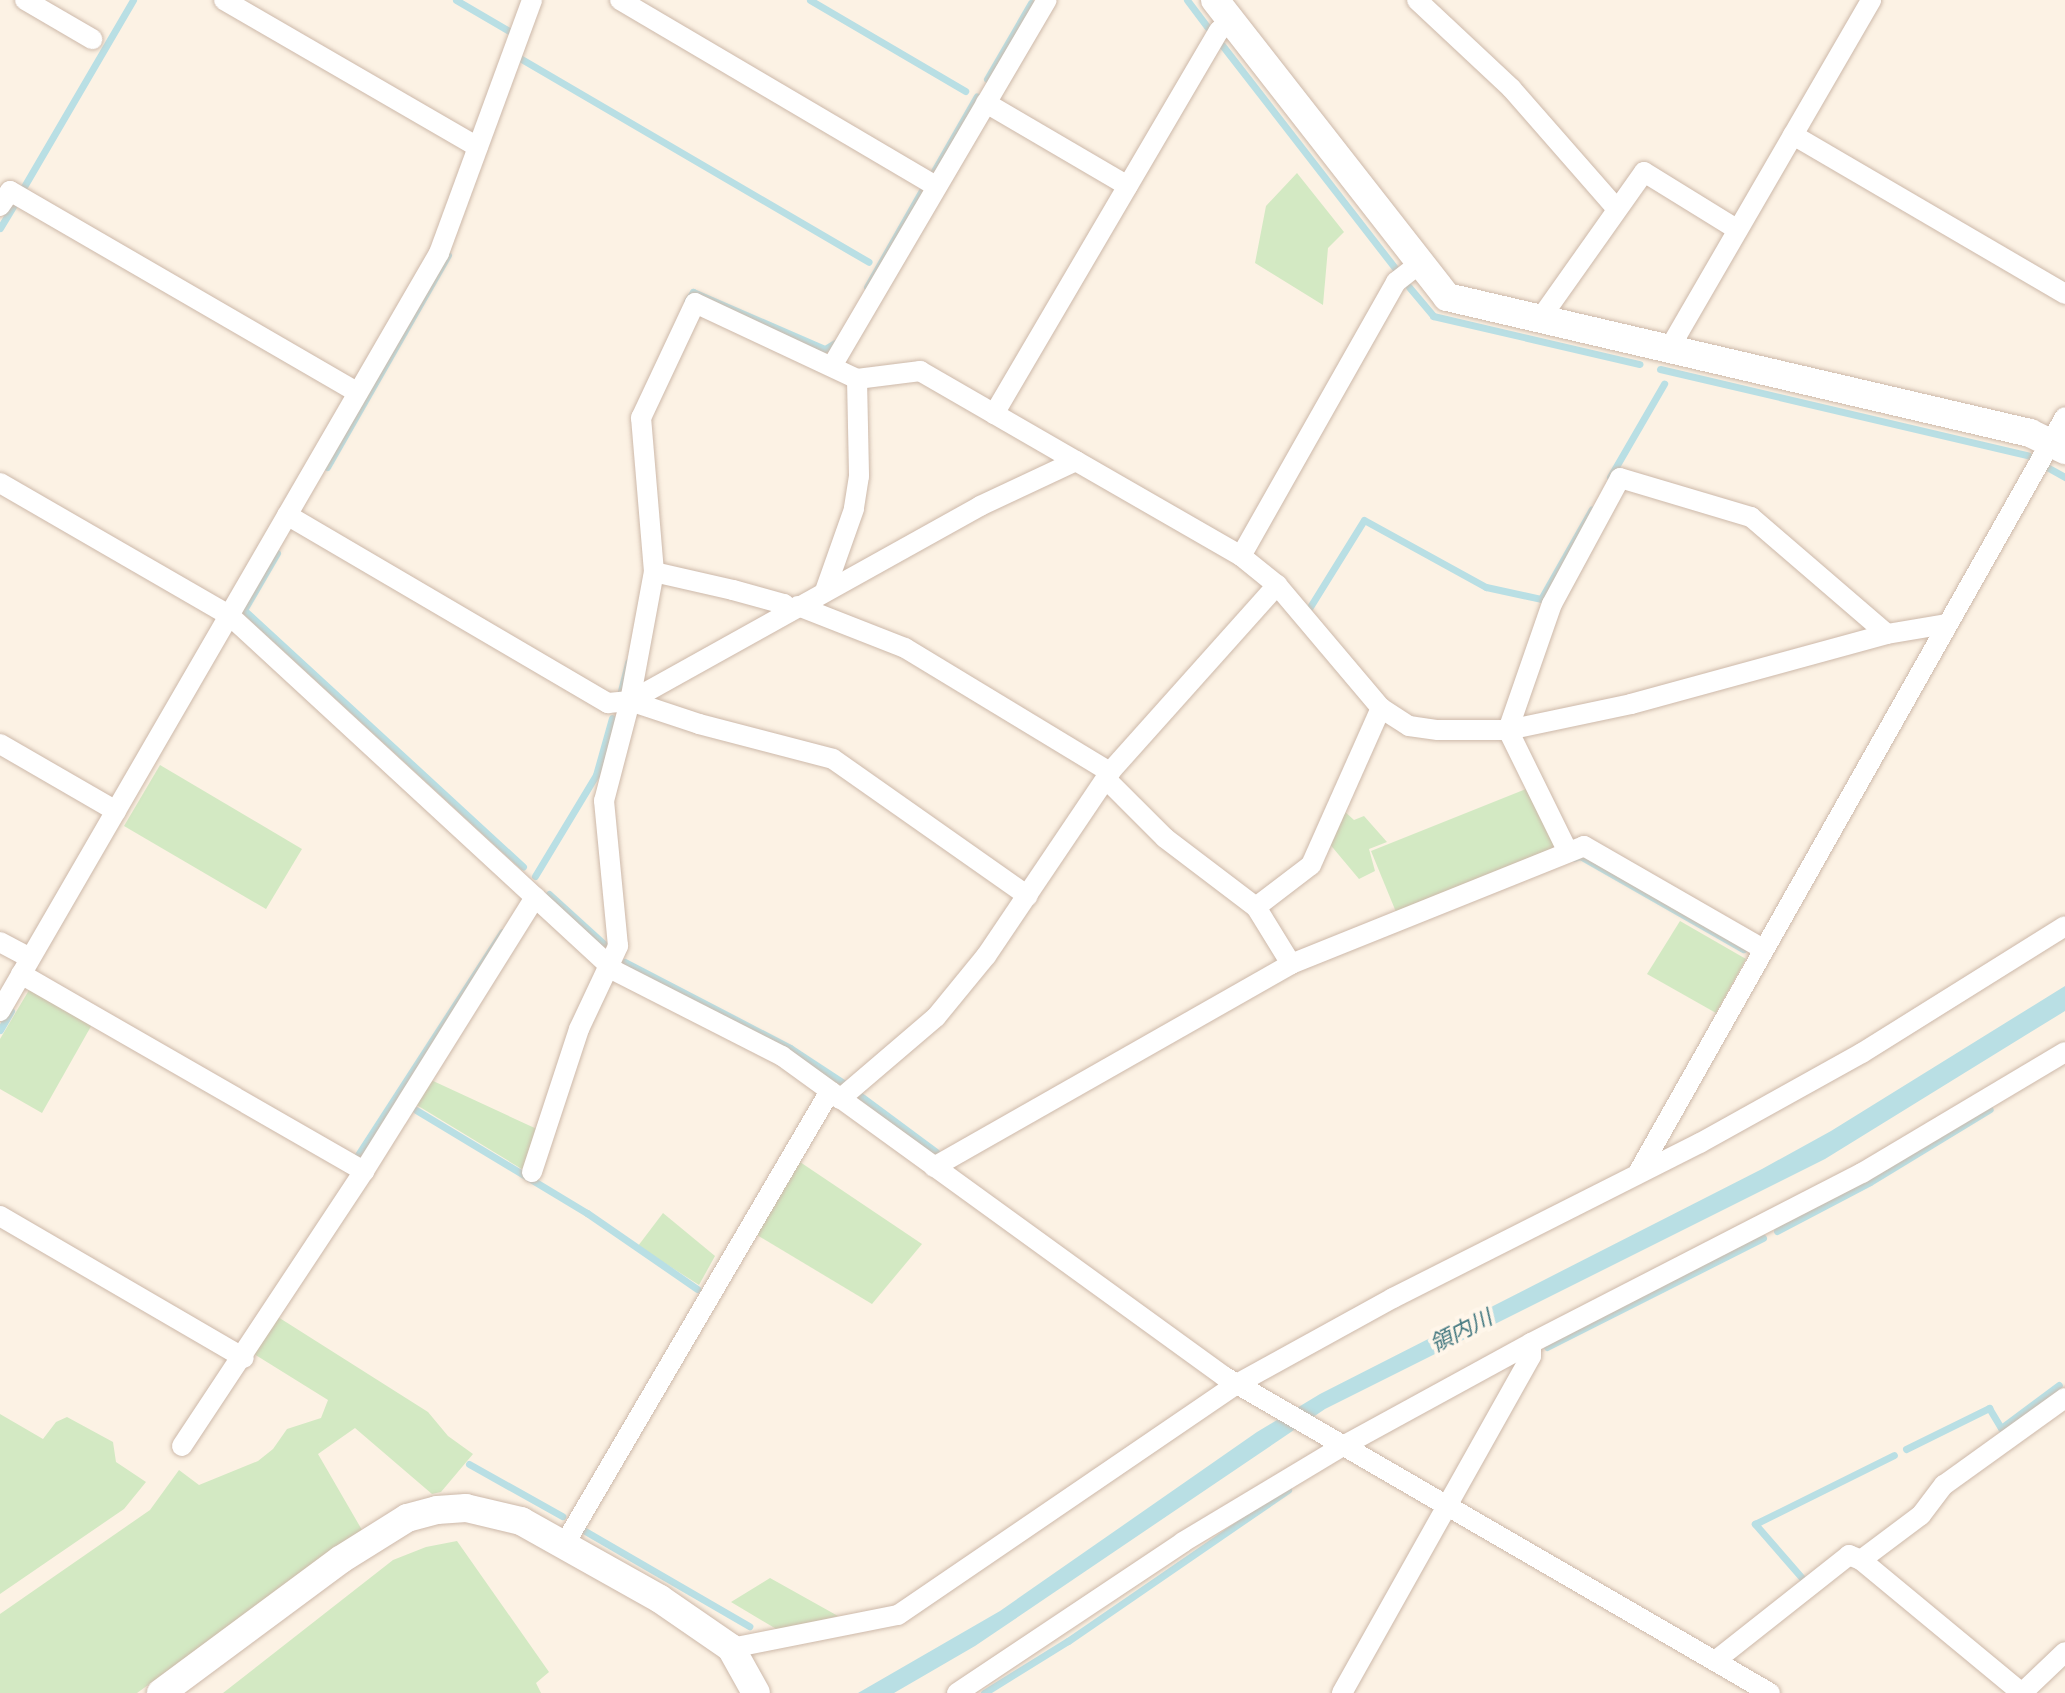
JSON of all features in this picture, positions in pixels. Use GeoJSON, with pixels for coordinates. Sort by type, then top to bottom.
{"type":"FeatureCollection","features":[{"type":"Feature","properties":{"kind":"street"},"geometry":{"type":"LineString","coordinates":[[25,0],[92,39]]}},
{"type":"Feature","properties":{"kind":"street"},"geometry":{"type":"LineString","coordinates":[[224,0],[478,147]]}},
{"type":"Feature","properties":{"kind":"street"},"geometry":{"type":"LineString","coordinates":[[0,1011],[439,253],[532,0]]}},
{"type":"Feature","properties":{"kind":"street"},"geometry":{"type":"LineString","coordinates":[[620,0],[936,186]]}},
{"type":"Feature","properties":{"kind":"street"},"geometry":{"type":"LineString","coordinates":[[832,366],[1047,0]]}},
{"type":"Feature","properties":{"kind":"street"},"geometry":{"type":"LineString","coordinates":[[1417,0],[1511,88],[1617,209]]}},
{"type":"Feature","properties":{"kind":"street"},"geometry":{"type":"LineString","coordinates":[[1669,349],[1871,0]]}},
{"type":"Feature","properties":{"kind":"street"},"geometry":{"type":"LineString","coordinates":[[994,414],[1219,31],[1228,6]]}},
{"type":"Feature","properties":{"kind":"street"},"geometry":{"type":"LineString","coordinates":[[1228,6],[1447,297],[2030,433],[2057,445]]}},
{"type":"Feature","properties":{"kind":"street"},"geometry":{"type":"LineString","coordinates":[[986,103],[1128,186]]}},
{"type":"Feature","properties":{"kind":"street"},"geometry":{"type":"LineString","coordinates":[[1793,135],[2065,294]]}},
{"type":"Feature","properties":{"kind":"street"},"geometry":{"type":"LineString","coordinates":[[1540,319],[1644,172],[1738,230]]}},
{"type":"Feature","properties":{"kind":"street"},"geometry":{"type":"LineString","coordinates":[[0,206],[10,191],[358,393]]}},
{"type":"Feature","properties":{"kind":"street"},"geometry":{"type":"LineString","coordinates":[[1241,556],[1396,282],[1420,263]]}},
{"type":"Feature","properties":{"kind":"street"},"geometry":{"type":"LineString","coordinates":[[532,1172],[579,1029],[618,946],[604,801],[630,701],[654,572],[641,418],[695,303],[857,379],[920,371],[1241,556],[1277,585],[1381,708],[1409,726],[1438,730],[1508,730],[1631,704],[1887,634],[1946,624]]}},
{"type":"Feature","properties":{"kind":"street"},"geometry":{"type":"LineString","coordinates":[[825,591],[854,509],[859,476],[857,379]]}},
{"type":"Feature","properties":{"kind":"street"},"geometry":{"type":"LineString","coordinates":[[1638,1173],[1946,624],[2057,445],[2065,417]]}},
{"type":"Feature","properties":{"kind":"street"},"geometry":{"type":"LineString","coordinates":[[630,701],[980,506],[1076,461]]}},
{"type":"Feature","properties":{"kind":"street"},"geometry":{"type":"LineString","coordinates":[[1568,852],[1508,730],[1552,604],[1620,478],[1751,517],[1887,634]]}},
{"type":"Feature","properties":{"kind":"street"},"geometry":{"type":"LineString","coordinates":[[0,483],[229,615],[608,965],[782,1056],[1237,1384],[1770,1693]]}},
{"type":"Feature","properties":{"kind":"street"},"geometry":{"type":"LineString","coordinates":[[287,515],[608,703],[630,701],[699,724],[833,759],[1028,896]]}},
{"type":"Feature","properties":{"kind":"street"},"geometry":{"type":"LineString","coordinates":[[654,572],[784,604],[905,648],[1108,776],[1165,838],[1256,907],[1291,964]]}},
{"type":"Feature","properties":{"kind":"street"},"geometry":{"type":"LineString","coordinates":[[564,1545],[835,1095],[936,1017],[986,956],[1108,776],[1277,585]]}},
{"type":"Feature","properties":{"kind":"street"},"geometry":{"type":"LineString","coordinates":[[1256,907],[1311,865],[1381,708]]}},
{"type":"Feature","properties":{"kind":"street"},"geometry":{"type":"LineString","coordinates":[[0,744],[116,811]]}},
{"type":"Feature","properties":{"kind":"street"},"geometry":{"type":"LineString","coordinates":[[934,1167],[1291,964],[1584,846],[1763,949]]}},
{"type":"Feature","properties":{"kind":"street"},"geometry":{"type":"LineString","coordinates":[[182,1446],[244,1358],[535,897]]}},
{"type":"Feature","properties":{"kind":"street"},"geometry":{"type":"LineString","coordinates":[[731,1648],[898,1615],[1237,1384],[1393,1298],[1700,1143],[1862,1053],[2065,926]]}},
{"type":"Feature","properties":{"kind":"street"},"geometry":{"type":"LineString","coordinates":[[0,942],[26,966],[364,1171]]}},
{"type":"Feature","properties":{"kind":"street"},"geometry":{"type":"LineString","coordinates":[[957,1693],[1336,1442],[1862,1173],[2062,1058]]}},
{"type":"Feature","properties":{"kind":"street"},"geometry":{"type":"LineString","coordinates":[[0,1216],[244,1358]]}},
{"type":"Feature","properties":{"kind":"street"},"geometry":{"type":"LineString","coordinates":[[1342,1693],[1531,1356],[1531,1343]]}},
{"type":"Feature","properties":{"kind":"street"},"geometry":{"type":"LineString","coordinates":[[1861,1560],[1921,1515],[1944,1485],[2065,1398]]}},
{"type":"Feature","properties":{"kind":"street"},"geometry":{"type":"LineString","coordinates":[[161,1693],[340,1560],[407,1518],[437,1510],[492,1512],[521,1521],[660,1599],[731,1648],[756,1693]]}},
{"type":"Feature","properties":{"kind":"street"},"geometry":{"type":"LineString","coordinates":[[1715,1661],[1849,1555],[1861,1560],[2022,1693],[2065,1652]]}},
{"type":"Feature","properties":{"kind":"green space"},"geometry":{"type":"Polygon","coordinates":[[[1297,173],[1344,232],[1328,248],[1323,305],[1255,263],[1266,206],[1297,173]]]}},
{"type":"Feature","properties":{"kind":"green space"},"geometry":{"type":"Polygon","coordinates":[[[160,765],[302,849],[266,909],[124,826],[160,765]]]}},
{"type":"Feature","properties":{"kind":"green space"},"geometry":{"type":"Polygon","coordinates":[[[1531,787],[1557,843],[1555,849],[1396,912],[1371,851],[1531,787]]]}},
{"type":"Feature","properties":{"kind":"green space"},"geometry":{"type":"Polygon","coordinates":[[[1343,810],[1354,820],[1364,816],[1387,842],[1369,849],[1375,871],[1359,879],[1328,842],[1343,810]]]}},
{"type":"Feature","properties":{"kind":"green space"},"geometry":{"type":"Polygon","coordinates":[[[1680,921],[1746,959],[1716,1013],[1647,974],[1680,921]]]}},
{"type":"Feature","properties":{"kind":"green space"},"geometry":{"type":"Polygon","coordinates":[[[32,985],[94,1021],[42,1113],[0,1089],[0,1039],[32,985]]]}},
{"type":"Feature","properties":{"kind":"green space"},"geometry":{"type":"Polygon","coordinates":[[[431,1080],[539,1130],[525,1171],[415,1104],[431,1080]]]}},
{"type":"Feature","properties":{"kind":"green space"},"geometry":{"type":"Polygon","coordinates":[[[800,1162],[922,1244],[872,1304],[757,1235],[800,1162]]]}},
{"type":"Feature","properties":{"kind":"green space"},"geometry":{"type":"Polygon","coordinates":[[[663,1213],[715,1256],[699,1285],[638,1246],[663,1213]]]}},
{"type":"Feature","properties":{"kind":"green space"},"geometry":{"type":"Polygon","coordinates":[[[278,1317],[428,1412],[448,1436],[473,1454],[441,1492],[432,1494],[355,1428],[318,1454],[362,1530],[137,1693],[0,1693],[0,1614],[150,1510],[179,1470],[199,1485],[258,1461],[273,1449],[287,1429],[321,1418],[328,1400],[254,1354],[278,1317]]]}},
{"type":"Feature","properties":{"kind":"green space"},"geometry":{"type":"Polygon","coordinates":[[[0,1414],[43,1439],[56,1422],[67,1417],[113,1442],[116,1462],[146,1482],[124,1509],[0,1594],[0,1414]]]}},
{"type":"Feature","properties":{"kind":"green space"},"geometry":{"type":"Polygon","coordinates":[[[457,1541],[549,1672],[536,1683],[541,1693],[223,1693],[393,1560],[426,1547],[457,1541]]]}},
{"type":"Feature","properties":{"kind":"green space"},"geometry":{"type":"Polygon","coordinates":[[[770,1578],[838,1616],[822,1620],[821,1625],[778,1630],[731,1602],[770,1578]]]}},
{"type":"Feature","properties":{"kind":"water","name":"領内川"},"geometry":{"type":"Polygon","coordinates":[[[2065,986],[2065,1011],[1825,1159],[1325,1409],[975,1646],[894,1693],[858,1693],[1000,1611],[1257,1432],[1320,1394],[1762,1169],[1831,1131],[2065,986]]]}},
{"type":"Feature","properties":{"kind":"waterway"},"geometry":{"type":"LineString","coordinates":[[22,190],[133,0]]}},
{"type":"Feature","properties":{"kind":"waterway"},"geometry":{"type":"LineString","coordinates":[[456,0],[509,31]]}},
{"type":"Feature","properties":{"kind":"waterway"},"geometry":{"type":"LineString","coordinates":[[810,0],[965,91]]}},
{"type":"Feature","properties":{"kind":"waterway"},"geometry":{"type":"LineString","coordinates":[[1187,0],[1207,27]]}},
{"type":"Feature","properties":{"kind":"waterway"},"geometry":{"type":"LineString","coordinates":[[987,79],[1031,3]]}},
{"type":"Feature","properties":{"kind":"waterway"},"geometry":{"type":"LineString","coordinates":[[1222,45],[1396,269]]}},
{"type":"Feature","properties":{"kind":"waterway"},"geometry":{"type":"LineString","coordinates":[[518,57],[869,262]]}},
{"type":"Feature","properties":{"kind":"waterway"},"geometry":{"type":"LineString","coordinates":[[934,171],[977,96]]}},
{"type":"Feature","properties":{"kind":"waterway"},"geometry":{"type":"LineString","coordinates":[[867,287],[922,190]]}},
{"type":"Feature","properties":{"kind":"waterway"},"geometry":{"type":"LineString","coordinates":[[0,228],[15,203]]}},
{"type":"Feature","properties":{"kind":"waterway"},"geometry":{"type":"LineString","coordinates":[[327,467],[448,255]]}},
{"type":"Feature","properties":{"kind":"waterway"},"geometry":{"type":"LineString","coordinates":[[1409,287],[1433,316],[1640,364]]}},
{"type":"Feature","properties":{"kind":"waterway"},"geometry":{"type":"LineString","coordinates":[[687,301],[693,292],[825,349],[835,343]]}},
{"type":"Feature","properties":{"kind":"waterway"},"geometry":{"type":"LineString","coordinates":[[1660,369],[2028,455]]}},
{"type":"Feature","properties":{"kind":"waterway"},"geometry":{"type":"LineString","coordinates":[[1610,477],[1664,384]]}},
{"type":"Feature","properties":{"kind":"waterway"},"geometry":{"type":"LineString","coordinates":[[2045,466],[2065,477]]}},
{"type":"Feature","properties":{"kind":"waterway"},"geometry":{"type":"LineString","coordinates":[[1310,607],[1364,520],[1486,587],[1541,599],[1592,509]]}},
{"type":"Feature","properties":{"kind":"waterway"},"geometry":{"type":"LineString","coordinates":[[277,553],[244,610],[523,867]]}},
{"type":"Feature","properties":{"kind":"waterway"},"geometry":{"type":"LineString","coordinates":[[621,691],[628,662]]}},
{"type":"Feature","properties":{"kind":"waterway"},"geometry":{"type":"LineString","coordinates":[[535,876],[596,775],[612,718]]}},
{"type":"Feature","properties":{"kind":"waterway"},"geometry":{"type":"LineString","coordinates":[[1574,858],[1580,856],[1743,949]]}},
{"type":"Feature","properties":{"kind":"waterway"},"geometry":{"type":"LineString","coordinates":[[549,894],[604,944]]}},
{"type":"Feature","properties":{"kind":"waterway"},"geometry":{"type":"LineString","coordinates":[[356,1158],[502,932]]}},
{"type":"Feature","properties":{"kind":"waterway"},"geometry":{"type":"LineString","coordinates":[[625,962],[790,1048],[845,1084]]}},
{"type":"Feature","properties":{"kind":"waterway"},"geometry":{"type":"LineString","coordinates":[[0,1030],[11,1011]]}},
{"type":"Feature","properties":{"kind":"waterway"},"geometry":{"type":"LineString","coordinates":[[858,1094],[936,1152]]}},
{"type":"Feature","properties":{"kind":"waterway"},"geometry":{"type":"LineString","coordinates":[[1777,1231],[1870,1182],[1990,1109]]}},
{"type":"Feature","properties":{"kind":"waterway"},"geometry":{"type":"LineString","coordinates":[[416,1110],[587,1213],[697,1289]]}},
{"type":"Feature","properties":{"kind":"waterway"},"geometry":{"type":"LineString","coordinates":[[1547,1347],[1763,1238]]}},
{"type":"Feature","properties":{"kind":"waterway"},"geometry":{"type":"LineString","coordinates":[[1906,1449],[1989,1408],[2001,1428],[2059,1385]]}},
{"type":"Feature","properties":{"kind":"waterway"},"geometry":{"type":"LineString","coordinates":[[1802,1578],[1755,1524],[1894,1455]]}},
{"type":"Feature","properties":{"kind":"waterway"},"geometry":{"type":"LineString","coordinates":[[469,1464],[562,1516]]}},
{"type":"Feature","properties":{"kind":"waterway"},"geometry":{"type":"LineString","coordinates":[[984,1693],[1068,1641],[1288,1490]]}},
{"type":"Feature","properties":{"kind":"waterway"},"geometry":{"type":"LineString","coordinates":[[585,1531],[749,1626]]}}]}
